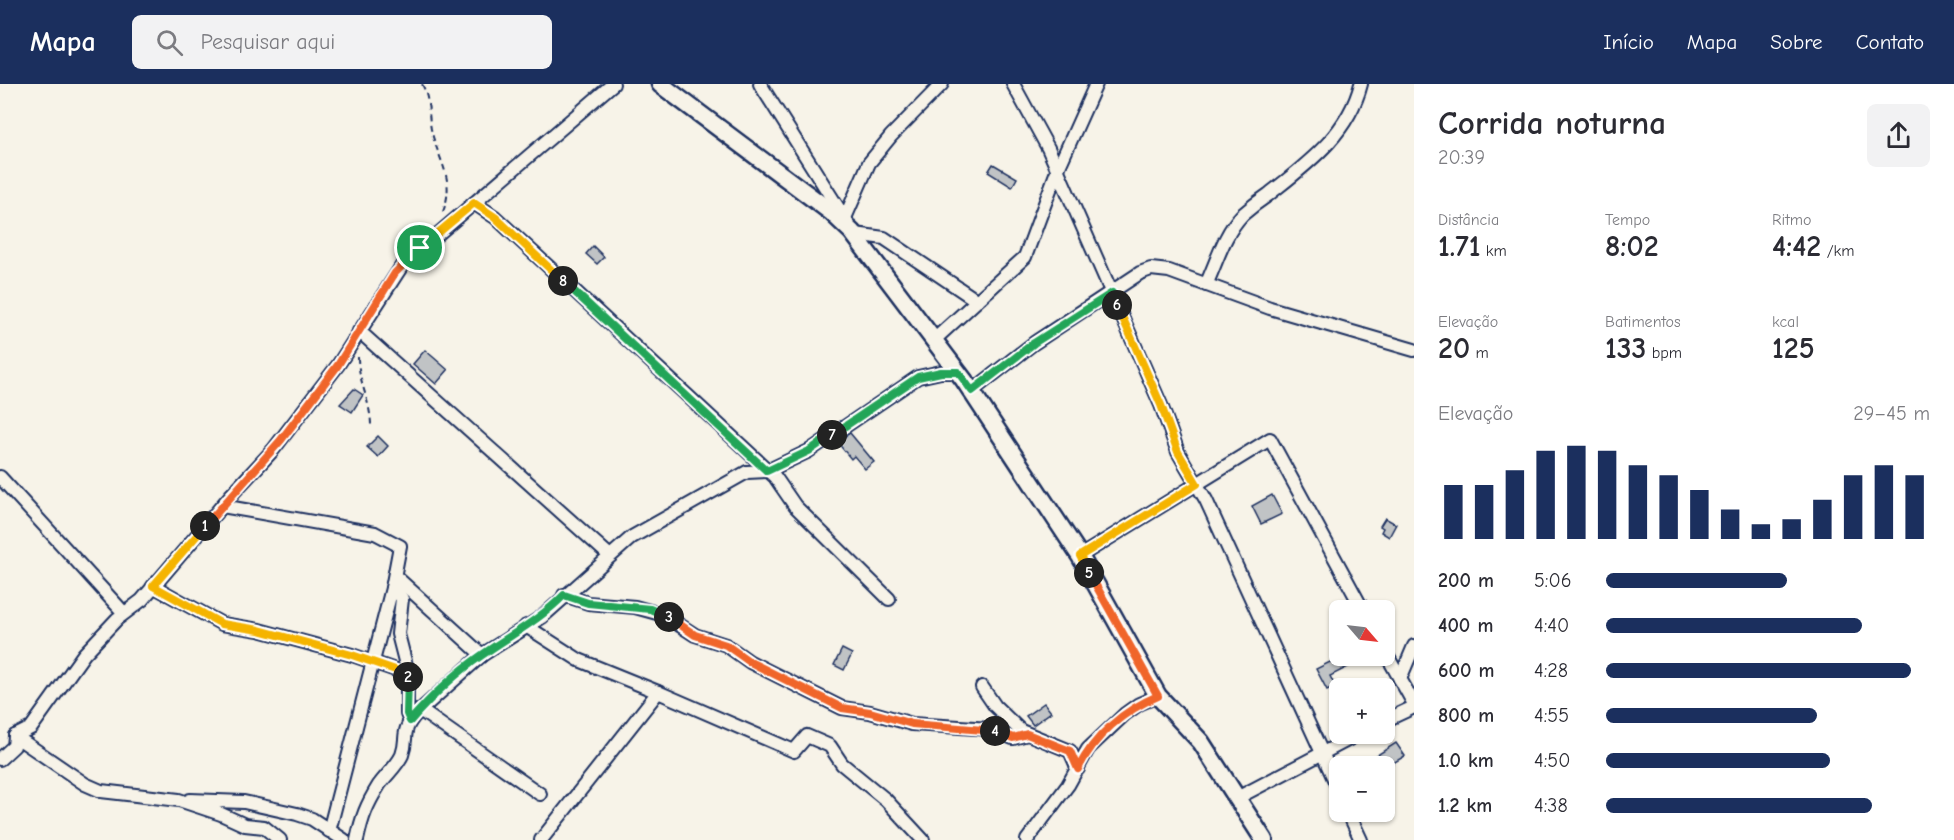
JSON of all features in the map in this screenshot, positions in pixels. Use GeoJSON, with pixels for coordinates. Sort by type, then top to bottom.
{"type":"FeatureCollection","features":[{"type":"Feature","properties":{"kind":"street"},"geometry":{"type":"LineString","coordinates":[[15,736],[31,728],[84,654],[153,586],[281,440],[361,333],[403,264],[613,84]]}},
{"type":"Feature","properties":{"kind":"street"},"geometry":{"type":"LineString","coordinates":[[660,84],[849,226],[884,238],[976,300]]}},
{"type":"Feature","properties":{"kind":"street"},"geometry":{"type":"LineString","coordinates":[[760,84],[849,226],[972,391],[1080,556],[1158,696],[1202,742],[1264,840]]}},
{"type":"Feature","properties":{"kind":"street"},"geometry":{"type":"LineString","coordinates":[[849,226],[869,164],[891,136],[942,84]]}},
{"type":"Feature","properties":{"kind":"street"},"geometry":{"type":"LineString","coordinates":[[1013,84],[1048,148],[1161,405],[1178,452],[1197,484],[1329,767]]}},
{"type":"Feature","properties":{"kind":"street"},"geometry":{"type":"LineString","coordinates":[[934,340],[1025,257],[1057,171],[1096,84]]}},
{"type":"Feature","properties":{"kind":"street"},"geometry":{"type":"LineString","coordinates":[[1206,285],[1226,237],[1235,225],[1243,215],[1302,167],[1334,137],[1352,113],[1361,84]]}},
{"type":"Feature","properties":{"kind":"street"},"geometry":{"type":"LineString","coordinates":[[474,203],[495,217],[775,477],[795,506],[889,599]]}},
{"type":"Feature","properties":{"kind":"street"},"geometry":{"type":"LineString","coordinates":[[972,391],[1034,343],[1140,273],[1151,269],[1169,272],[1270,308],[1414,350]]}},
{"type":"Feature","properties":{"kind":"street"},"geometry":{"type":"LineString","coordinates":[[361,333],[609,556]]}},
{"type":"Feature","properties":{"kind":"street"},"geometry":{"type":"LineString","coordinates":[[357,840],[359,824],[367,805],[402,755],[404,735],[410,721],[482,655],[542,616],[632,537],[747,472],[767,471],[809,451],[918,377],[941,372],[958,372]]}},
{"type":"Feature","properties":{"kind":"street"},"geometry":{"type":"LineString","coordinates":[[1080,556],[1270,439],[1358,600]]}},
{"type":"Feature","properties":{"kind":"street"},"geometry":{"type":"LineString","coordinates":[[0,477],[124,613]]}},
{"type":"Feature","properties":{"kind":"street"},"geometry":{"type":"LineString","coordinates":[[222,506],[375,533],[400,546],[394,582],[329,831]]}},
{"type":"Feature","properties":{"kind":"street"},"geometry":{"type":"LineString","coordinates":[[394,582],[482,655]]}},
{"type":"Feature","properties":{"kind":"street"},"geometry":{"type":"LineString","coordinates":[[394,582],[402,599],[398,634],[407,674],[407,714],[410,721]]}},
{"type":"Feature","properties":{"kind":"street"},"geometry":{"type":"LineString","coordinates":[[153,586],[222,624],[259,630],[373,661],[407,674]]}},
{"type":"Feature","properties":{"kind":"street"},"geometry":{"type":"LineString","coordinates":[[564,595],[588,603],[635,607],[664,615],[695,635],[726,645],[750,662],[842,708],[870,712],[912,724],[991,729],[1013,738],[1027,734]]}},
{"type":"Feature","properties":{"kind":"street"},"geometry":{"type":"LineString","coordinates":[[526,627],[579,660],[794,751],[807,736],[830,746],[843,764],[886,800],[922,840]]}},
{"type":"Feature","properties":{"kind":"street"},"geometry":{"type":"LineString","coordinates":[[1400,679],[1414,646]]}},
{"type":"Feature","properties":{"kind":"street"},"geometry":{"type":"LineString","coordinates":[[1393,666],[1414,706],[1395,716]]}},
{"type":"Feature","properties":{"kind":"street"},"geometry":{"type":"LineString","coordinates":[[982,687],[1001,713],[1027,734],[1070,751],[1078,769]]}},
{"type":"Feature","properties":{"kind":"street"},"geometry":{"type":"LineString","coordinates":[[541,840],[658,692]]}},
{"type":"Feature","properties":{"kind":"street"},"geometry":{"type":"LineString","coordinates":[[1027,840],[1078,769],[1088,749],[1109,728],[1139,704],[1158,696]]}},
{"type":"Feature","properties":{"kind":"street"},"geometry":{"type":"LineString","coordinates":[[420,710],[540,794]]}},
{"type":"Feature","properties":{"kind":"street"},"geometry":{"type":"LineString","coordinates":[[0,759],[14,746],[15,736]]}},
{"type":"Feature","properties":{"kind":"street"},"geometry":{"type":"LineString","coordinates":[[15,736],[85,784],[101,791],[179,800],[227,800],[260,805],[312,819],[344,840]]}},
{"type":"Feature","properties":{"kind":"street"},"geometry":{"type":"LineString","coordinates":[[1237,798],[1337,744]]}},
{"type":"Feature","properties":{"kind":"street"},"geometry":{"type":"LineString","coordinates":[[179,800],[245,825],[264,827],[280,840]]}},
{"type":"Feature","properties":{"kind":"street"},"geometry":{"type":"LineString","coordinates":[[1353,822],[1361,840]]}},
{"type":"Feature","properties":{"kind":"path"},"geometry":{"type":"LineString","coordinates":[[422,84],[427,94],[434,140],[448,180],[447,201],[438,221]]}},
{"type":"Feature","properties":{"kind":"path"},"geometry":{"type":"LineString","coordinates":[[361,333],[358,355],[359,373],[369,406],[371,426]]}},
{"type":"Feature","properties":{"kind":"building"},"geometry":{"type":"Polygon","coordinates":[[[993,164],[1017,178],[1012,187],[988,172],[993,164]]]}},
{"type":"Feature","properties":{"kind":"building"},"geometry":{"type":"Polygon","coordinates":[[[593,246],[604,257],[597,264],[586,254],[593,246]]]}},
{"type":"Feature","properties":{"kind":"building"},"geometry":{"type":"Polygon","coordinates":[[[425,350],[448,370],[436,384],[413,364],[425,350]]]}},
{"type":"Feature","properties":{"kind":"building"},"geometry":{"type":"Polygon","coordinates":[[[354,389],[363,395],[352,412],[340,404],[354,389]]]}},
{"type":"Feature","properties":{"kind":"building"},"geometry":{"type":"Polygon","coordinates":[[[850,433],[874,462],[865,469],[854,456],[851,459],[837,442],[850,433]]]}},
{"type":"Feature","properties":{"kind":"building"},"geometry":{"type":"Polygon","coordinates":[[[378,436],[388,446],[378,457],[367,447],[378,436]]]}},
{"type":"Feature","properties":{"kind":"building"},"geometry":{"type":"Polygon","coordinates":[[[1272,495],[1282,514],[1261,524],[1252,506],[1272,495]]]}},
{"type":"Feature","properties":{"kind":"building"},"geometry":{"type":"Polygon","coordinates":[[[1385,518],[1396,524],[1389,537],[1381,532],[1383,528],[1380,526],[1385,518]]]}},
{"type":"Feature","properties":{"kind":"building"},"geometry":{"type":"Polygon","coordinates":[[[842,649],[852,654],[844,670],[834,665],[842,649]]]}},
{"type":"Feature","properties":{"kind":"building"},"geometry":{"type":"Polygon","coordinates":[[[1329,662],[1329,666],[1350,666],[1330,676],[1327,690],[1316,669],[1329,662]]]}},
{"type":"Feature","properties":{"kind":"building"},"geometry":{"type":"Polygon","coordinates":[[[1044,703],[1051,712],[1033,725],[1026,716],[1044,703]]]}},
{"type":"Feature","properties":{"kind":"building"},"geometry":{"type":"Polygon","coordinates":[[[1395,744],[1405,756],[1395,762],[1395,756],[1376,756],[1395,744]]]}},
{"type":"Feature","properties":{"kind":"route"},"geometry":{"type":"LineString","coordinates":[[474,203],[495,217],[767,471],[809,451],[918,377],[931,373],[958,372],[972,391],[1034,343],[1112,293],[1161,405],[1178,452],[1197,484],[1080,556],[1158,696],[1139,704],[1109,728],[1088,749],[1078,769],[1070,751],[1027,734],[1013,738],[991,729],[912,724],[870,712],[842,708],[821,699],[798,684],[757,666],[726,645],[695,635],[675,621],[650,609],[588,603],[564,595],[542,616],[482,655],[452,680],[410,721],[407,714],[407,674],[352,655],[259,630],[222,624],[153,586],[281,440],[338,365],[395,273],[420,248],[474,203]]}}]}
